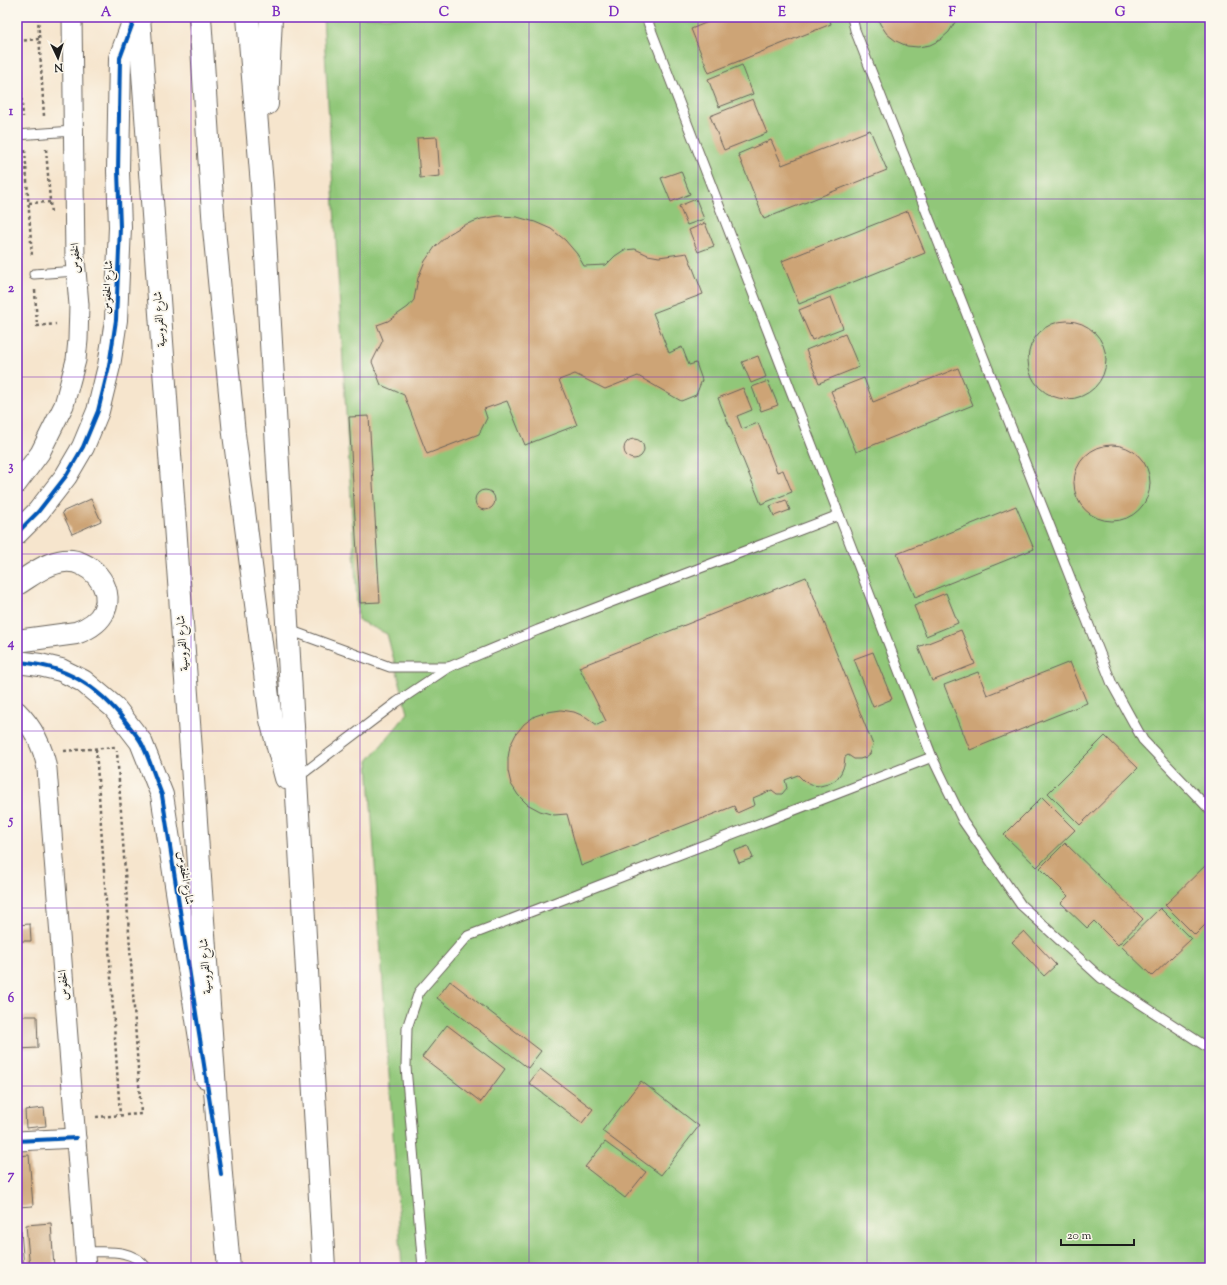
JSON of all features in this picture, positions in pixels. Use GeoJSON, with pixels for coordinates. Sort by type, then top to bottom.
{"type":"FeatureCollection","features":[{"type":"Feature","properties":{"kind":"main road","name":"شارع الخفوس"},"geometry":{"type":"LineString","coordinates":[[17,533],[38,512],[66,476],[83,447],[98,411],[109,366],[116,320],[120,227],[118,171],[120,58],[135,17]]}},
{"type":"Feature","properties":{"kind":"main road","name":"شارع الفروسية"},"geometry":{"type":"LineString","coordinates":[[139,17],[221,1174],[229,1268]]}},
{"type":"Feature","properties":{"kind":"main road"},"geometry":{"type":"LineString","coordinates":[[200,17],[214,229],[234,434],[271,720],[298,830]]}},
{"type":"Feature","properties":{"kind":"main road"},"geometry":{"type":"LineString","coordinates":[[248,17],[262,185],[324,1268]]}},
{"type":"Feature","properties":{"kind":"main road"},"geometry":{"type":"LineString","coordinates":[[262,185],[271,17]]}},
{"type":"Feature","properties":{"kind":"main road"},"geometry":{"type":"LineString","coordinates":[[17,584],[47,565],[72,560],[83,564],[98,575],[105,591],[106,601],[104,611],[99,619],[92,626],[84,630],[76,633],[17,640]]}},
{"type":"Feature","properties":{"kind":"main road","name":"شارع الخفوس"},"geometry":{"type":"LineString","coordinates":[[17,662],[40,665],[60,670],[83,681],[114,707],[141,742],[162,795],[221,1174]]}},
{"type":"Feature","properties":{"kind":"street","name":"الخفوس"},"geometry":{"type":"LineString","coordinates":[[17,484],[40,453],[64,405],[76,360],[78,340],[78,305],[73,131],[72,17]]}},
{"type":"Feature","properties":{"kind":"street","name":"الخفوس"},"geometry":{"type":"LineString","coordinates":[[17,711],[35,734],[44,752],[47,769],[86,1260]]}},
{"type":"Feature","properties":{"kind":"street"},"geometry":{"type":"LineString","coordinates":[[17,1141],[76,1138]]}},
{"type":"Feature","properties":{"kind":"lane"},"geometry":{"type":"LineString","coordinates":[[646,17],[932,758],[963,820],[1021,905],[1101,978],[1210,1049]]}},
{"type":"Feature","properties":{"kind":"lane"},"geometry":{"type":"LineString","coordinates":[[852,17],[855,30],[1112,684],[1143,740],[1210,810]]}},
{"type":"Feature","properties":{"kind":"lane"},"geometry":{"type":"LineString","coordinates":[[21,135],[73,131]]}},
{"type":"Feature","properties":{"kind":"lane"},"geometry":{"type":"LineString","coordinates":[[34,274],[76,271]]}},
{"type":"Feature","properties":{"kind":"lane"},"geometry":{"type":"LineString","coordinates":[[296,779],[397,702],[449,667],[538,630],[839,515]]}},
{"type":"Feature","properties":{"kind":"lane"},"geometry":{"type":"LineString","coordinates":[[287,630],[390,667],[449,667]]}},
{"type":"Feature","properties":{"kind":"lane"},"geometry":{"type":"LineString","coordinates":[[424,1268],[406,1067],[407,1028],[419,992],[468,936],[932,758]]}},
{"type":"Feature","properties":{"kind":"lane"},"geometry":{"type":"LineString","coordinates":[[86,1260],[118,1251],[127,1254],[147,1268]]}},
{"type":"Feature","properties":{"kind":"path"},"geometry":{"type":"LineString","coordinates":[[17,32],[21,135],[29,203],[37,326],[58,324]]}},
{"type":"Feature","properties":{"kind":"path"},"geometry":{"type":"LineString","coordinates":[[18,41],[39,39]]}},
{"type":"Feature","properties":{"kind":"path"},"geometry":{"type":"LineString","coordinates":[[29,203],[50,202]]}},
{"type":"Feature","properties":{"kind":"path"},"geometry":{"type":"LineString","coordinates":[[44,752],[117,747],[141,1114],[74,1118]]}},
{"type":"Feature","properties":{"kind":"path"},"geometry":{"type":"LineString","coordinates":[[96,749],[120,1115]]}},
{"type":"Feature","properties":{"kind":"green space"},"geometry":{"type":"Polygon","coordinates":[[[323,17],[1210,17],[1210,1268],[402,1268],[368,761],[408,713],[387,634],[358,620],[323,17]]]}},
{"type":"Feature","properties":{"kind":"building"},"geometry":{"type":"Polygon","coordinates":[[[720,17],[829,17],[831,24],[709,73],[691,29],[720,17]]]}},
{"type":"Feature","properties":{"kind":"building"},"geometry":{"type":"Polygon","coordinates":[[[878,17],[956,17],[955,22],[949,32],[940,40],[930,45],[918,47],[907,46],[896,41],[887,34],[880,24],[878,17]]]}},
{"type":"Feature","properties":{"kind":"building"},"geometry":{"type":"Polygon","coordinates":[[[742,65],[753,94],[719,107],[708,79],[742,65]]]}},
{"type":"Feature","properties":{"kind":"building"},"geometry":{"type":"Polygon","coordinates":[[[753,99],[767,133],[724,150],[710,116],[753,99]]]}},
{"type":"Feature","properties":{"kind":"building"},"geometry":{"type":"Polygon","coordinates":[[[870,130],[887,170],[764,219],[738,154],[771,140],[782,165],[870,130]]]}},
{"type":"Feature","properties":{"kind":"building"},"geometry":{"type":"Polygon","coordinates":[[[437,137],[440,176],[420,178],[417,138],[437,137]]]}},
{"type":"Feature","properties":{"kind":"building"},"geometry":{"type":"Polygon","coordinates":[[[681,171],[690,194],[671,202],[661,178],[681,171]]]}},
{"type":"Feature","properties":{"kind":"building"},"geometry":{"type":"Polygon","coordinates":[[[696,199],[704,219],[687,225],[679,206],[696,199]]]}},
{"type":"Feature","properties":{"kind":"building"},"geometry":{"type":"Polygon","coordinates":[[[908,211],[925,253],[799,304],[782,261],[908,211]]]}},
{"type":"Feature","properties":{"kind":"building"},"geometry":{"type":"Polygon","coordinates":[[[499,216],[517,217],[535,222],[551,229],[565,240],[577,254],[584,266],[606,265],[624,250],[635,249],[648,255],[659,257],[687,253],[703,294],[653,313],[669,353],[682,347],[689,365],[696,363],[702,380],[696,395],[681,401],[638,376],[605,389],[575,374],[559,380],[577,425],[525,445],[507,401],[484,409],[487,418],[479,434],[427,454],[404,395],[381,385],[372,362],[383,340],[377,325],[388,321],[408,307],[414,300],[418,278],[425,261],[435,247],[449,234],[464,225],[481,219],[499,216]]]}},
{"type":"Feature","properties":{"kind":"building"},"geometry":{"type":"Polygon","coordinates":[[[705,223],[714,246],[698,252],[689,230],[705,223]]]}},
{"type":"Feature","properties":{"kind":"building"},"geometry":{"type":"Polygon","coordinates":[[[831,297],[843,328],[812,340],[799,310],[831,297]]]}},
{"type":"Feature","properties":{"kind":"building"},"geometry":{"type":"Polygon","coordinates":[[[1067,321],[1082,324],[1094,333],[1103,345],[1106,360],[1103,375],[1094,387],[1082,396],[1067,399],[1052,396],[1040,387],[1031,375],[1028,360],[1031,345],[1040,333],[1052,324],[1067,321]]]}},
{"type":"Feature","properties":{"kind":"building"},"geometry":{"type":"Polygon","coordinates":[[[845,334],[859,367],[819,383],[806,350],[845,334]]]}},
{"type":"Feature","properties":{"kind":"building"},"geometry":{"type":"Polygon","coordinates":[[[758,356],[766,377],[751,383],[742,362],[758,356]]]}},
{"type":"Feature","properties":{"kind":"building"},"geometry":{"type":"Polygon","coordinates":[[[958,368],[973,405],[856,452],[831,391],[864,378],[873,402],[958,368]]]}},
{"type":"Feature","properties":{"kind":"building"},"geometry":{"type":"Polygon","coordinates":[[[768,381],[778,405],[761,411],[752,387],[768,381]]]}},
{"type":"Feature","properties":{"kind":"building"},"geometry":{"type":"Polygon","coordinates":[[[743,388],[752,410],[737,416],[742,429],[758,423],[777,472],[783,470],[792,492],[761,504],[718,398],[743,388]]]}},
{"type":"Feature","properties":{"kind":"building"},"geometry":{"type":"Polygon","coordinates":[[[369,416],[380,602],[360,603],[349,417],[369,416]]]}},
{"type":"Feature","properties":{"kind":"building"},"geometry":{"type":"Polygon","coordinates":[[[630,439],[638,439],[644,445],[644,453],[638,459],[630,459],[624,453],[624,445],[630,439]]]}},
{"type":"Feature","properties":{"kind":"building"},"geometry":{"type":"Polygon","coordinates":[[[1105,445],[1119,445],[1133,451],[1144,462],[1150,476],[1150,490],[1147,498],[1139,510],[1133,515],[1119,521],[1105,521],[1091,515],[1080,504],[1074,490],[1074,476],[1080,462],[1091,451],[1105,445]]]}},
{"type":"Feature","properties":{"kind":"building"},"geometry":{"type":"Polygon","coordinates":[[[481,490],[489,490],[495,496],[495,504],[489,510],[481,510],[475,504],[475,496],[481,490]]]}},
{"type":"Feature","properties":{"kind":"building"},"geometry":{"type":"Polygon","coordinates":[[[91,499],[101,521],[72,534],[62,512],[91,499]]]}},
{"type":"Feature","properties":{"kind":"building"},"geometry":{"type":"Polygon","coordinates":[[[786,500],[790,510],[774,516],[770,506],[786,500]]]}},
{"type":"Feature","properties":{"kind":"building"},"geometry":{"type":"Polygon","coordinates":[[[1016,506],[1034,549],[915,597],[897,554],[1016,506]]]}},
{"type":"Feature","properties":{"kind":"building"},"geometry":{"type":"Polygon","coordinates":[[[806,577],[873,745],[870,754],[860,759],[854,759],[848,755],[845,757],[844,766],[841,773],[836,780],[828,784],[820,786],[811,785],[798,775],[785,780],[787,788],[782,794],[777,794],[772,790],[753,798],[755,805],[737,813],[734,806],[581,866],[567,814],[554,815],[540,811],[527,804],[518,795],[511,784],[508,771],[508,758],[510,746],[516,734],[524,724],[535,716],[547,712],[561,710],[574,712],[586,717],[597,725],[606,721],[579,667],[806,577]]]}},
{"type":"Feature","properties":{"kind":"building"},"geometry":{"type":"Polygon","coordinates":[[[946,593],[958,623],[926,636],[914,606],[946,593]]]}},
{"type":"Feature","properties":{"kind":"building"},"geometry":{"type":"Polygon","coordinates":[[[961,630],[975,664],[932,681],[918,647],[961,630]]]}},
{"type":"Feature","properties":{"kind":"building"},"geometry":{"type":"Polygon","coordinates":[[[873,652],[892,699],[873,707],[854,659],[873,652]]]}},
{"type":"Feature","properties":{"kind":"building"},"geometry":{"type":"Polygon","coordinates":[[[1070,662],[1087,703],[970,750],[944,685],[978,672],[987,695],[1070,662]]]}},
{"type":"Feature","properties":{"kind":"building"},"geometry":{"type":"Polygon","coordinates":[[[1105,736],[1138,768],[1080,825],[1048,793],[1105,736]]]}},
{"type":"Feature","properties":{"kind":"building"},"geometry":{"type":"Polygon","coordinates":[[[1042,797],[1075,830],[1037,867],[1004,835],[1042,797]]]}},
{"type":"Feature","properties":{"kind":"building"},"geometry":{"type":"Polygon","coordinates":[[[1065,843],[1143,919],[1118,945],[1094,921],[1087,928],[1061,903],[1068,896],[1040,868],[1065,843]]]}},
{"type":"Feature","properties":{"kind":"building"},"geometry":{"type":"Polygon","coordinates":[[[748,846],[753,858],[739,863],[734,851],[748,846]]]}},
{"type":"Feature","properties":{"kind":"building"},"geometry":{"type":"Polygon","coordinates":[[[1210,861],[1210,920],[1195,935],[1165,905],[1210,861]]]}},
{"type":"Feature","properties":{"kind":"building"},"geometry":{"type":"Polygon","coordinates":[[[1160,908],[1191,939],[1152,976],[1121,946],[1160,908]]]}},
{"type":"Feature","properties":{"kind":"building"},"geometry":{"type":"Polygon","coordinates":[[[30,924],[31,941],[17,941],[17,925],[30,924]]]}},
{"type":"Feature","properties":{"kind":"building"},"geometry":{"type":"Polygon","coordinates":[[[1024,931],[1056,965],[1044,976],[1012,942],[1024,931]]]}},
{"type":"Feature","properties":{"kind":"building"},"geometry":{"type":"Polygon","coordinates":[[[450,981],[541,1051],[528,1068],[437,998],[450,981]]]}},
{"type":"Feature","properties":{"kind":"building"},"geometry":{"type":"Polygon","coordinates":[[[17,1016],[37,1016],[38,1048],[17,1049],[17,1016]]]}},
{"type":"Feature","properties":{"kind":"building"},"geometry":{"type":"Polygon","coordinates":[[[447,1025],[505,1069],[481,1102],[422,1057],[447,1025]]]}},
{"type":"Feature","properties":{"kind":"building"},"geometry":{"type":"Polygon","coordinates":[[[540,1069],[593,1109],[582,1123],[529,1083],[540,1069]]]}},
{"type":"Feature","properties":{"kind":"building"},"geometry":{"type":"Polygon","coordinates":[[[641,1081],[699,1126],[661,1175],[602,1131],[641,1081]]]}},
{"type":"Feature","properties":{"kind":"building"},"geometry":{"type":"Polygon","coordinates":[[[44,1108],[46,1126],[26,1128],[25,1110],[44,1108]]]}},
{"type":"Feature","properties":{"kind":"building"},"geometry":{"type":"Polygon","coordinates":[[[605,1142],[646,1172],[625,1198],[585,1167],[605,1142]]]}},
{"type":"Feature","properties":{"kind":"building"},"geometry":{"type":"Polygon","coordinates":[[[29,1155],[33,1206],[17,1207],[17,1156],[29,1155]]]}},
{"type":"Feature","properties":{"kind":"building"},"geometry":{"type":"Polygon","coordinates":[[[51,1223],[54,1268],[30,1268],[26,1225],[51,1223]]]}},
{"type":"Feature","properties":{"kind":"building"},"geometry":{"type":"Polygon","coordinates":[[[17,1231],[21,1231],[24,1268],[17,1268],[17,1231]]]}},
{"type":"Feature","properties":{"kind":"cycle path"},"geometry":{"type":"LineString","coordinates":[[17,533],[38,512],[66,476],[83,447],[98,411],[109,366],[116,320],[120,227],[118,171],[120,58],[135,17]]}},
{"type":"Feature","properties":{"kind":"cycle path"},"geometry":{"type":"LineString","coordinates":[[17,662],[50,667],[78,679],[91,688],[103,697],[126,722],[140,741],[148,756],[162,795],[221,1174]]}},
{"type":"Feature","properties":{"kind":"cycle path"},"geometry":{"type":"LineString","coordinates":[[17,1141],[76,1138]]}}]}
